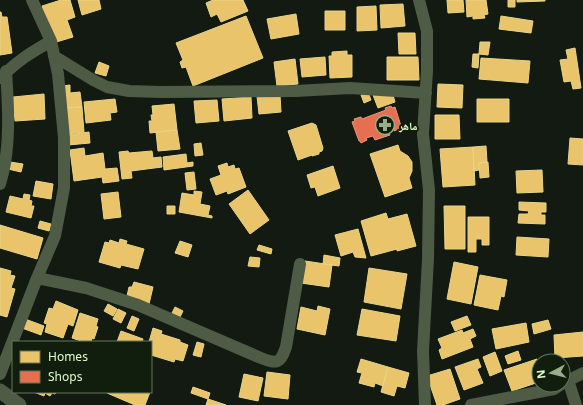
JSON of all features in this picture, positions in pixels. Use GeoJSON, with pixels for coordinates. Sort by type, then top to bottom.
{"type":"FeatureCollection","features":[{"type":"Feature","properties":{"kind":"street"},"geometry":{"type":"LineString","coordinates":[[13,341],[55,236],[64,188],[63,115],[58,74],[50,41],[32,0]]}},
{"type":"Feature","properties":{"kind":"street"},"geometry":{"type":"LineString","coordinates":[[419,0],[426,31],[427,71],[423,134],[429,190],[424,351],[424,405]]}},
{"type":"Feature","properties":{"kind":"street"},"geometry":{"type":"LineString","coordinates":[[0,184],[5,165],[8,143],[9,118],[3,75],[28,54],[50,41]]}},
{"type":"Feature","properties":{"kind":"street"},"geometry":{"type":"LineString","coordinates":[[54,56],[107,87],[129,91],[296,91],[350,88],[426,92]]}},
{"type":"Feature","properties":{"kind":"street"},"geometry":{"type":"LineString","coordinates":[[37,278],[86,288],[138,305],[261,358],[274,362],[282,358],[286,347],[300,264]]}},
{"type":"Feature","properties":{"kind":"street"},"geometry":{"type":"LineString","coordinates":[[0,374],[12,343]]}},
{"type":"Feature","properties":{"kind":"street"},"geometry":{"type":"LineString","coordinates":[[571,379],[583,373]]}},
{"type":"Feature","properties":{"kind":"street"},"geometry":{"type":"LineString","coordinates":[[0,391],[19,405]]}},
{"type":"Feature","properties":{"kind":"street"},"geometry":{"type":"LineString","coordinates":[[471,405],[533,393]]}},
{"type":"Feature","properties":{"kind":"street"},"geometry":{"type":"LineString","coordinates":[[569,393],[576,405]]}},
{"type":"Feature","properties":{"kind":"building: Homes"},"geometry":{"type":"Polygon","coordinates":[[[61,0],[70,0],[75,17],[67,20],[73,37],[53,43],[42,6],[61,0]]]}},
{"type":"Feature","properties":{"kind":"building: Homes"},"geometry":{"type":"Polygon","coordinates":[[[78,0],[99,0],[101,9],[82,15],[78,0]]]}},
{"type":"Feature","properties":{"kind":"building: Homes"},"geometry":{"type":"Polygon","coordinates":[[[213,0],[243,0],[248,11],[221,22],[217,14],[211,17],[206,3],[213,0]]]}},
{"type":"Feature","properties":{"kind":"building: Homes"},"geometry":{"type":"Polygon","coordinates":[[[447,0],[463,0],[464,12],[448,13],[447,0]]]}},
{"type":"Feature","properties":{"kind":"building: Homes"},"geometry":{"type":"Polygon","coordinates":[[[466,0],[486,0],[488,14],[484,15],[485,18],[473,19],[473,16],[467,17],[466,0]]]}},
{"type":"Feature","properties":{"kind":"building: Homes"},"geometry":{"type":"Polygon","coordinates":[[[508,0],[515,0],[515,7],[508,7],[508,0]]]}},
{"type":"Feature","properties":{"kind":"building: Homes"},"geometry":{"type":"Polygon","coordinates":[[[517,0],[545,0],[545,1],[517,2],[517,0]]]}},
{"type":"Feature","properties":{"kind":"building: Homes"},"geometry":{"type":"Polygon","coordinates":[[[403,4],[405,26],[381,28],[380,5],[403,4]]]}},
{"type":"Feature","properties":{"kind":"building: Homes"},"geometry":{"type":"Polygon","coordinates":[[[376,6],[377,30],[357,31],[357,7],[376,6]]]}},
{"type":"Feature","properties":{"kind":"building: Homes"},"geometry":{"type":"Polygon","coordinates":[[[325,11],[345,11],[345,30],[325,30],[325,11]]]}},
{"type":"Feature","properties":{"kind":"building: Homes"},"geometry":{"type":"Polygon","coordinates":[[[0,12],[2,17],[7,17],[12,53],[0,55],[0,12]]]}},
{"type":"Feature","properties":{"kind":"building: Homes"},"geometry":{"type":"Polygon","coordinates":[[[296,14],[299,34],[271,39],[267,19],[296,14]]]}},
{"type":"Feature","properties":{"kind":"building: Homes"},"geometry":{"type":"Polygon","coordinates":[[[246,16],[263,58],[193,86],[186,67],[182,68],[180,62],[183,60],[176,43],[246,16]]]}},
{"type":"Feature","properties":{"kind":"building: Homes"},"geometry":{"type":"Polygon","coordinates":[[[501,16],[533,21],[531,33],[499,29],[501,16]]]}},
{"type":"Feature","properties":{"kind":"building: Homes"},"geometry":{"type":"Polygon","coordinates":[[[398,33],[415,33],[416,54],[399,54],[398,33]]]}},
{"type":"Feature","properties":{"kind":"building: Homes"},"geometry":{"type":"Polygon","coordinates":[[[480,42],[490,42],[488,55],[479,54],[480,42]]]}},
{"type":"Feature","properties":{"kind":"building: Homes"},"geometry":{"type":"Polygon","coordinates":[[[575,48],[581,88],[573,89],[571,81],[564,82],[560,60],[568,59],[566,50],[575,48]]]}},
{"type":"Feature","properties":{"kind":"building: Homes"},"geometry":{"type":"Polygon","coordinates":[[[347,51],[347,55],[352,55],[352,77],[330,78],[329,56],[332,56],[332,52],[347,51]]]}},
{"type":"Feature","properties":{"kind":"building: Homes"},"geometry":{"type":"Polygon","coordinates":[[[473,54],[479,54],[478,68],[472,67],[473,54]]]}},
{"type":"Feature","properties":{"kind":"building: Homes"},"geometry":{"type":"Polygon","coordinates":[[[325,57],[326,75],[302,77],[300,59],[325,57]]]}},
{"type":"Feature","properties":{"kind":"building: Homes"},"geometry":{"type":"Polygon","coordinates":[[[387,57],[418,57],[419,80],[387,80],[387,57]]]}},
{"type":"Feature","properties":{"kind":"building: Homes"},"geometry":{"type":"Polygon","coordinates":[[[481,58],[530,61],[528,83],[479,79],[481,58]]]}},
{"type":"Feature","properties":{"kind":"building: Homes"},"geometry":{"type":"Polygon","coordinates":[[[295,59],[298,84],[277,86],[274,62],[295,59]]]}},
{"type":"Feature","properties":{"kind":"building: Homes"},"geometry":{"type":"Polygon","coordinates":[[[99,62],[109,66],[106,76],[95,73],[99,62]]]}},
{"type":"Feature","properties":{"kind":"building: Homes"},"geometry":{"type":"Polygon","coordinates":[[[438,84],[463,85],[462,108],[437,107],[438,84]]]}},
{"type":"Feature","properties":{"kind":"building: Homes"},"geometry":{"type":"Polygon","coordinates":[[[70,85],[70,93],[80,92],[82,107],[64,108],[62,86],[70,85]]]}},
{"type":"Feature","properties":{"kind":"building: Homes"},"geometry":{"type":"Polygon","coordinates":[[[368,92],[371,100],[364,103],[361,95],[368,92]]]}},
{"type":"Feature","properties":{"kind":"building: Homes"},"geometry":{"type":"Polygon","coordinates":[[[44,94],[45,119],[15,121],[13,97],[44,94]]]}},
{"type":"Feature","properties":{"kind":"building: Homes"},"geometry":{"type":"Polygon","coordinates":[[[280,95],[281,112],[259,114],[257,96],[280,95]]]}},
{"type":"Feature","properties":{"kind":"building: Homes"},"geometry":{"type":"Polygon","coordinates":[[[373,95],[393,95],[395,102],[378,108],[373,95]]]}},
{"type":"Feature","properties":{"kind":"building: Homes"},"geometry":{"type":"Polygon","coordinates":[[[251,97],[252,118],[224,121],[222,99],[251,97]]]}},
{"type":"Feature","properties":{"kind":"building: Homes"},"geometry":{"type":"Polygon","coordinates":[[[115,99],[117,112],[110,113],[111,120],[86,123],[84,102],[115,99]]]}},
{"type":"Feature","properties":{"kind":"building: Homes"},"geometry":{"type":"Polygon","coordinates":[[[477,99],[509,99],[509,122],[477,122],[477,99]]]}},
{"type":"Feature","properties":{"kind":"building: Homes"},"geometry":{"type":"Polygon","coordinates":[[[217,100],[219,121],[196,123],[194,101],[217,100]]]}},
{"type":"Feature","properties":{"kind":"building: Homes"},"geometry":{"type":"Polygon","coordinates":[[[174,104],[177,130],[150,133],[149,121],[152,121],[152,106],[174,104]]]}},
{"type":"Feature","properties":{"kind":"building: Homes"},"geometry":{"type":"Polygon","coordinates":[[[82,107],[84,132],[67,134],[64,108],[82,107]]]}},
{"type":"Feature","properties":{"kind":"building: Homes"},"geometry":{"type":"Polygon","coordinates":[[[435,115],[459,115],[460,139],[435,139],[435,115]]]}},
{"type":"Feature","properties":{"kind":"building: Homes"},"geometry":{"type":"Polygon","coordinates":[[[312,123],[316,125],[323,148],[322,151],[319,152],[319,154],[298,160],[288,131],[312,123]]]}},
{"type":"Feature","properties":{"kind":"building: Homes"},"geometry":{"type":"Polygon","coordinates":[[[177,130],[180,149],[158,151],[156,132],[177,130]]]}},
{"type":"Feature","properties":{"kind":"building: Homes"},"geometry":{"type":"Polygon","coordinates":[[[89,132],[90,143],[68,145],[67,135],[89,132]]]}},
{"type":"Feature","properties":{"kind":"building: Homes"},"geometry":{"type":"Polygon","coordinates":[[[570,138],[583,139],[583,165],[568,164],[570,138]]]}},
{"type":"Feature","properties":{"kind":"building: Homes"},"geometry":{"type":"Polygon","coordinates":[[[201,143],[203,155],[195,156],[194,144],[201,143]]]}},
{"type":"Feature","properties":{"kind":"building: Homes"},"geometry":{"type":"Polygon","coordinates":[[[398,145],[400,151],[408,156],[412,162],[412,171],[409,178],[412,188],[385,197],[370,154],[398,145]]]}},
{"type":"Feature","properties":{"kind":"building: Homes"},"geometry":{"type":"Polygon","coordinates":[[[486,146],[487,162],[479,163],[479,170],[474,171],[473,147],[486,146]]]}},
{"type":"Feature","properties":{"kind":"building: Homes"},"geometry":{"type":"Polygon","coordinates":[[[473,147],[475,185],[443,187],[440,149],[473,147]]]}},
{"type":"Feature","properties":{"kind":"building: Homes"},"geometry":{"type":"Polygon","coordinates":[[[84,148],[85,156],[103,153],[105,169],[117,168],[119,181],[103,183],[102,177],[74,181],[70,150],[84,148]]]}},
{"type":"Feature","properties":{"kind":"building: Homes"},"geometry":{"type":"Polygon","coordinates":[[[128,151],[129,153],[152,151],[153,158],[161,157],[162,167],[131,171],[132,178],[122,179],[119,152],[128,151]]]}},
{"type":"Feature","properties":{"kind":"building: Homes"},"geometry":{"type":"Polygon","coordinates":[[[186,154],[187,163],[193,162],[193,166],[164,170],[163,157],[186,154]]]}},
{"type":"Feature","properties":{"kind":"building: Homes"},"geometry":{"type":"Polygon","coordinates":[[[10,162],[23,164],[21,172],[8,169],[10,162]]]}},
{"type":"Feature","properties":{"kind":"building: Homes"},"geometry":{"type":"Polygon","coordinates":[[[488,162],[489,177],[480,178],[479,163],[488,162]]]}},
{"type":"Feature","properties":{"kind":"building: Homes"},"geometry":{"type":"Polygon","coordinates":[[[227,163],[228,167],[234,165],[235,169],[239,168],[246,187],[228,194],[227,191],[216,195],[210,179],[221,175],[218,166],[227,163]]]}},
{"type":"Feature","properties":{"kind":"building: Homes"},"geometry":{"type":"Polygon","coordinates":[[[333,166],[340,188],[318,196],[315,187],[311,188],[307,175],[333,166]]]}},
{"type":"Feature","properties":{"kind":"building: Homes"},"geometry":{"type":"Polygon","coordinates":[[[542,170],[543,192],[517,193],[516,171],[542,170]]]}},
{"type":"Feature","properties":{"kind":"building: Homes"},"geometry":{"type":"Polygon","coordinates":[[[194,172],[196,189],[187,190],[185,173],[194,172]]]}},
{"type":"Feature","properties":{"kind":"building: Homes"},"geometry":{"type":"Polygon","coordinates":[[[36,181],[53,184],[51,199],[33,196],[36,181]]]}},
{"type":"Feature","properties":{"kind":"building: Homes"},"geometry":{"type":"Polygon","coordinates":[[[248,190],[269,220],[250,234],[229,204],[248,190]]]}},
{"type":"Feature","properties":{"kind":"building: Homes"},"geometry":{"type":"Polygon","coordinates":[[[194,191],[202,192],[200,204],[210,206],[208,215],[212,216],[212,218],[179,212],[182,193],[194,195],[194,191]]]}},
{"type":"Feature","properties":{"kind":"building: Homes"},"geometry":{"type":"Polygon","coordinates":[[[118,192],[121,217],[104,219],[101,194],[118,192]]]}},
{"type":"Feature","properties":{"kind":"building: Homes"},"geometry":{"type":"Polygon","coordinates":[[[24,194],[30,195],[29,200],[32,201],[31,206],[34,206],[31,218],[6,212],[10,196],[23,199],[24,194]]]}},
{"type":"Feature","properties":{"kind":"building: Homes"},"geometry":{"type":"Polygon","coordinates":[[[519,202],[546,203],[546,212],[541,212],[541,215],[545,215],[545,224],[518,223],[519,214],[528,214],[529,211],[519,210],[519,202]]]}},
{"type":"Feature","properties":{"kind":"building: Homes"},"geometry":{"type":"Polygon","coordinates":[[[167,206],[175,206],[175,214],[167,214],[167,206]]]}},
{"type":"Feature","properties":{"kind":"building: Homes"},"geometry":{"type":"Polygon","coordinates":[[[444,206],[465,206],[465,249],[445,249],[444,206]]]}},
{"type":"Feature","properties":{"kind":"building: Homes"},"geometry":{"type":"Polygon","coordinates":[[[386,213],[388,219],[407,214],[416,246],[371,256],[361,221],[386,213]]]}},
{"type":"Feature","properties":{"kind":"building: Homes"},"geometry":{"type":"Polygon","coordinates":[[[468,217],[489,217],[489,245],[482,245],[482,239],[476,239],[476,252],[468,252],[468,217]]]}},
{"type":"Feature","properties":{"kind":"building: Homes"},"geometry":{"type":"Polygon","coordinates":[[[40,221],[51,224],[49,231],[38,228],[40,221]]]}},
{"type":"Feature","properties":{"kind":"building: Homes"},"geometry":{"type":"Polygon","coordinates":[[[0,225],[43,238],[37,259],[0,248],[0,225]]]}},
{"type":"Feature","properties":{"kind":"building: Homes"},"geometry":{"type":"Polygon","coordinates":[[[358,229],[366,258],[355,257],[353,252],[341,256],[335,235],[358,229]]]}},
{"type":"Feature","properties":{"kind":"building: Homes"},"geometry":{"type":"Polygon","coordinates":[[[517,237],[549,239],[548,257],[516,255],[517,237]]]}},
{"type":"Feature","properties":{"kind":"building: Homes"},"geometry":{"type":"Polygon","coordinates":[[[120,239],[127,241],[126,244],[144,249],[138,269],[121,265],[120,268],[99,262],[105,242],[109,243],[110,240],[119,243],[120,239]]]}},
{"type":"Feature","properties":{"kind":"building: Homes"},"geometry":{"type":"Polygon","coordinates":[[[180,241],[192,245],[188,257],[175,253],[180,241]]]}},
{"type":"Feature","properties":{"kind":"building: Homes"},"geometry":{"type":"Polygon","coordinates":[[[259,245],[272,249],[271,254],[257,250],[259,245]]]}},
{"type":"Feature","properties":{"kind":"building: Homes"},"geometry":{"type":"Polygon","coordinates":[[[324,255],[340,258],[339,266],[323,264],[324,255]]]}},
{"type":"Feature","properties":{"kind":"building: Homes"},"geometry":{"type":"Polygon","coordinates":[[[250,257],[260,258],[259,267],[248,266],[250,257]]]}},
{"type":"Feature","properties":{"kind":"building: Homes"},"geometry":{"type":"Polygon","coordinates":[[[305,261],[332,265],[329,287],[301,283],[305,261]]]}},
{"type":"Feature","properties":{"kind":"building: Homes"},"geometry":{"type":"Polygon","coordinates":[[[454,262],[478,267],[471,304],[447,299],[454,262]]]}},
{"type":"Feature","properties":{"kind":"building: Homes"},"geometry":{"type":"Polygon","coordinates":[[[0,268],[11,271],[10,275],[15,276],[11,288],[15,289],[7,317],[0,315],[0,268]]]}},
{"type":"Feature","properties":{"kind":"building: Homes"},"geometry":{"type":"Polygon","coordinates":[[[369,268],[407,274],[401,309],[364,302],[369,268]]]}},
{"type":"Feature","properties":{"kind":"building: Homes"},"geometry":{"type":"Polygon","coordinates":[[[480,275],[507,280],[504,297],[501,296],[498,310],[474,305],[480,275]]]}},
{"type":"Feature","properties":{"kind":"building: Homes"},"geometry":{"type":"Polygon","coordinates":[[[134,282],[153,287],[149,304],[127,296],[129,287],[132,287],[134,282]]]}},
{"type":"Feature","properties":{"kind":"building: Homes"},"geometry":{"type":"Polygon","coordinates":[[[56,301],[78,310],[73,326],[68,324],[63,338],[45,332],[47,324],[44,323],[49,308],[53,309],[56,301]]]}},
{"type":"Feature","properties":{"kind":"building: Homes"},"geometry":{"type":"Polygon","coordinates":[[[108,304],[117,309],[113,316],[104,311],[108,304]]]}},
{"type":"Feature","properties":{"kind":"building: Homes"},"geometry":{"type":"Polygon","coordinates":[[[318,306],[330,309],[325,335],[297,329],[301,307],[317,311],[318,306]]]}},
{"type":"Feature","properties":{"kind":"building: Homes"},"geometry":{"type":"Polygon","coordinates":[[[175,307],[183,311],[180,317],[172,313],[175,307]]]}},
{"type":"Feature","properties":{"kind":"building: Homes"},"geometry":{"type":"Polygon","coordinates":[[[118,309],[126,313],[121,323],[113,319],[118,309]]]}},
{"type":"Feature","properties":{"kind":"building: Homes"},"geometry":{"type":"Polygon","coordinates":[[[362,309],[400,316],[396,341],[357,335],[362,309]]]}},
{"type":"Feature","properties":{"kind":"building: Homes"},"geometry":{"type":"Polygon","coordinates":[[[80,313],[98,319],[96,326],[98,327],[94,339],[92,338],[91,341],[81,341],[72,338],[80,313]]]}},
{"type":"Feature","properties":{"kind":"building: Homes"},"geometry":{"type":"Polygon","coordinates":[[[132,316],[139,319],[134,331],[127,328],[132,316]]]}},
{"type":"Feature","properties":{"kind":"building: Homes"},"geometry":{"type":"Polygon","coordinates":[[[467,316],[471,325],[455,331],[451,322],[467,316]]]}},
{"type":"Feature","properties":{"kind":"building: Homes"},"geometry":{"type":"Polygon","coordinates":[[[25,319],[44,326],[41,335],[22,328],[25,319]]]}},
{"type":"Feature","properties":{"kind":"building: Homes"},"geometry":{"type":"Polygon","coordinates":[[[548,320],[551,329],[534,334],[532,324],[548,320]]]}},
{"type":"Feature","properties":{"kind":"building: Homes"},"geometry":{"type":"Polygon","coordinates":[[[526,323],[529,342],[496,349],[492,329],[526,323]]]}},
{"type":"Feature","properties":{"kind":"building: Homes"},"geometry":{"type":"Polygon","coordinates":[[[153,328],[162,331],[161,334],[180,340],[180,342],[188,345],[183,361],[175,359],[174,362],[152,355],[152,341],[149,341],[153,328]]]}},
{"type":"Feature","properties":{"kind":"building: Homes"},"geometry":{"type":"Polygon","coordinates":[[[473,329],[476,336],[470,339],[473,347],[442,359],[439,350],[442,348],[438,339],[462,330],[463,333],[473,329]]]}},
{"type":"Feature","properties":{"kind":"building: Homes"},"geometry":{"type":"Polygon","coordinates":[[[121,331],[143,339],[142,341],[117,341],[121,331]]]}},
{"type":"Feature","properties":{"kind":"building: Homes"},"geometry":{"type":"Polygon","coordinates":[[[583,332],[583,356],[571,357],[571,353],[555,353],[554,335],[583,332]]]}},
{"type":"Feature","properties":{"kind":"building: Homes"},"geometry":{"type":"Polygon","coordinates":[[[197,342],[204,344],[201,357],[193,355],[197,342]]]}},
{"type":"Feature","properties":{"kind":"building: Homes"},"geometry":{"type":"Polygon","coordinates":[[[518,351],[521,360],[508,364],[505,356],[518,351]]]}},
{"type":"Feature","properties":{"kind":"building: Homes"},"geometry":{"type":"Polygon","coordinates":[[[495,352],[502,371],[490,376],[483,357],[495,352]]]}},
{"type":"Feature","properties":{"kind":"building: Homes"},"geometry":{"type":"Polygon","coordinates":[[[361,359],[388,367],[383,386],[375,383],[374,387],[359,383],[362,373],[357,372],[361,359]]]}},
{"type":"Feature","properties":{"kind":"building: Homes"},"geometry":{"type":"Polygon","coordinates":[[[478,359],[481,367],[477,369],[483,383],[464,390],[455,367],[478,359]]]}},
{"type":"Feature","properties":{"kind":"building: Homes"},"geometry":{"type":"Polygon","coordinates":[[[531,361],[531,385],[512,391],[504,370],[531,361]]]}},
{"type":"Feature","properties":{"kind":"building: Homes"},"geometry":{"type":"Polygon","coordinates":[[[388,367],[409,373],[405,388],[397,386],[394,396],[381,392],[388,367]]]}},
{"type":"Feature","properties":{"kind":"building: Homes"},"geometry":{"type":"Polygon","coordinates":[[[450,369],[460,399],[443,405],[437,405],[427,376],[450,369]]]}},
{"type":"Feature","properties":{"kind":"building: Homes"},"geometry":{"type":"Polygon","coordinates":[[[267,372],[290,375],[288,399],[264,396],[267,372]]]}},
{"type":"Feature","properties":{"kind":"building: Homes"},"geometry":{"type":"Polygon","coordinates":[[[244,374],[263,378],[258,401],[239,397],[244,374]]]}},
{"type":"Feature","properties":{"kind":"building: Homes"},"geometry":{"type":"Polygon","coordinates":[[[193,387],[210,393],[208,399],[191,393],[193,387]]]}},
{"type":"Feature","properties":{"kind":"building: Homes"},"geometry":{"type":"Polygon","coordinates":[[[36,393],[45,393],[44,396],[36,393]]]}},
{"type":"Feature","properties":{"kind":"building: Homes"},"geometry":{"type":"Polygon","coordinates":[[[45,393],[52,393],[50,396],[45,393]]]}},
{"type":"Feature","properties":{"kind":"building: Homes"},"geometry":{"type":"Polygon","coordinates":[[[107,393],[150,393],[145,405],[135,405],[107,393]]]}},
{"type":"Feature","properties":{"kind":"building: Homes"},"geometry":{"type":"Polygon","coordinates":[[[208,399],[226,405],[206,405],[208,399]]]}},
{"type":"Feature","properties":{"kind":"building: Shops"},"geometry":{"type":"Polygon","coordinates":[[[391,106],[392,108],[395,107],[401,126],[398,127],[399,129],[388,131],[390,135],[375,140],[373,136],[366,138],[367,140],[361,143],[352,122],[355,121],[354,119],[361,117],[362,119],[386,110],[385,108],[391,106]]]}},
{"type":"Feature","properties":{"kind":"place","name":"ماهر"},"geometry":{"type":"Point","coordinates":[385,125]}}]}
